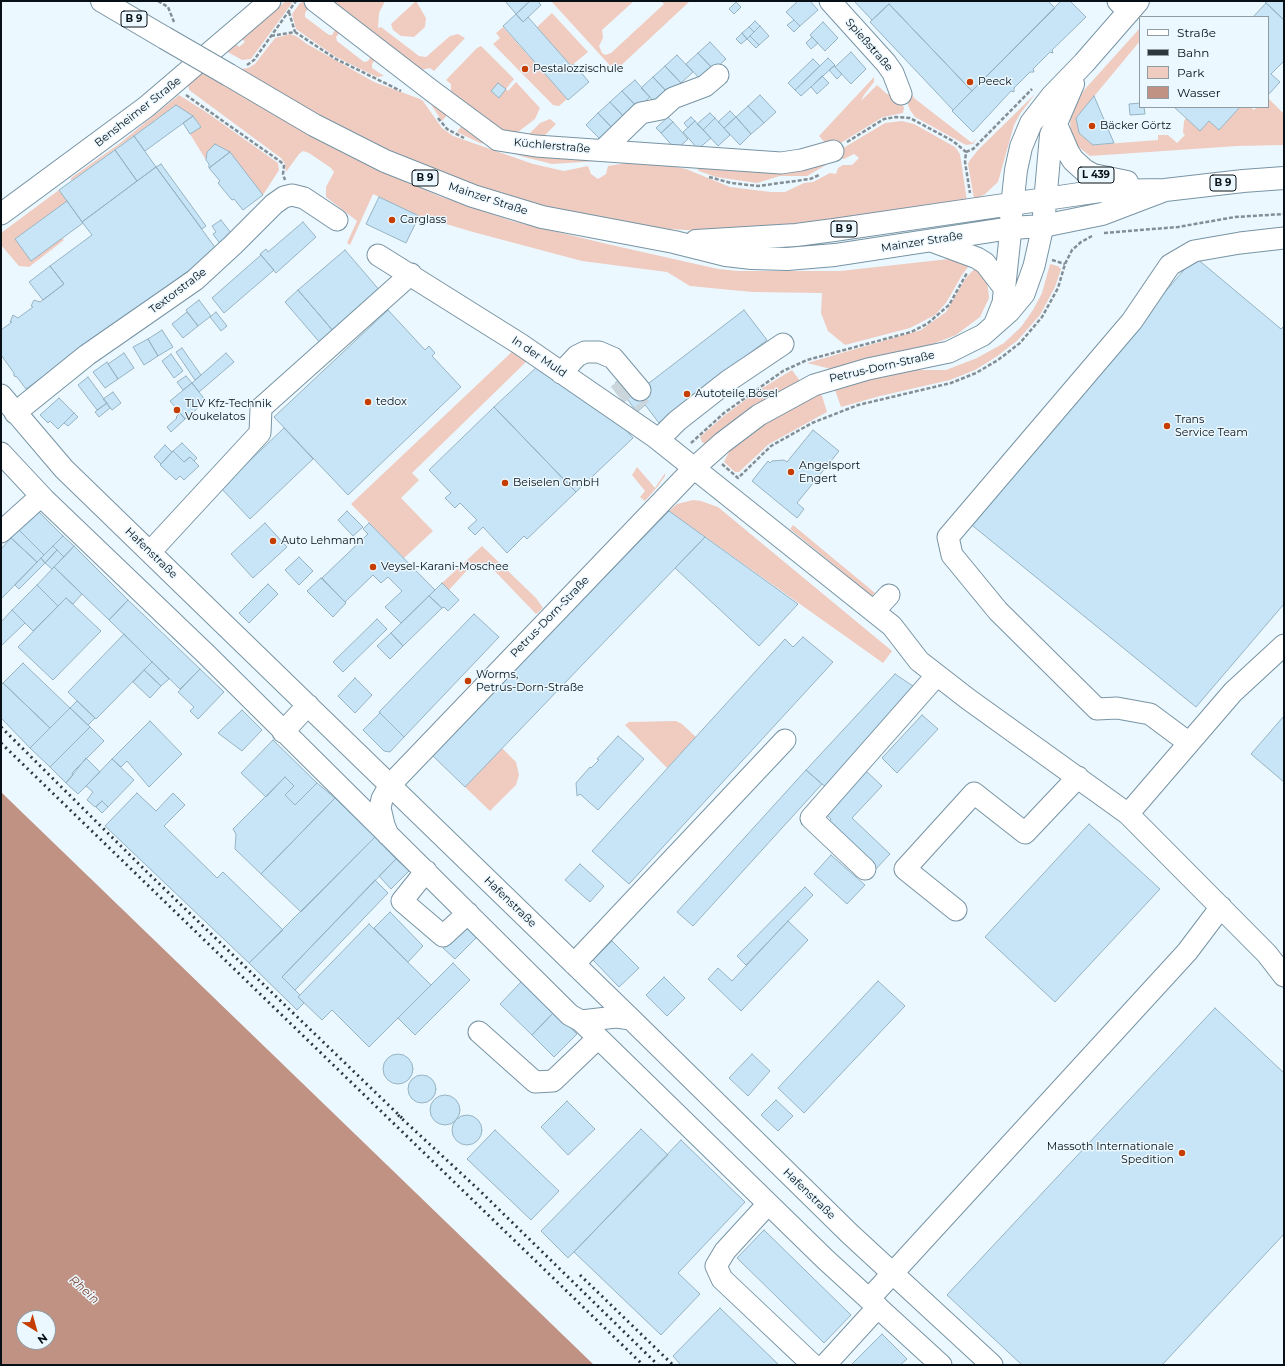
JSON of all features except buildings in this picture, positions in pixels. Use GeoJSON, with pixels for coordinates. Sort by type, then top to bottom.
{"type":"FeatureCollection","features":[{"type":"Feature","properties":{"kind":"main road","name":"B 9"},"geometry":{"type":"LineString","coordinates":[[102,1],[170,32],[235,70]]}},
{"type":"Feature","properties":{"kind":"main road","name":"Petrus-Dorn-Straße"},"geometry":{"type":"LineString","coordinates":[[1011,228],[1016,170],[1021,147],[1027,130],[1040,110],[1084,62],[1128,5]]}},
{"type":"Feature","properties":{"kind":"main road","name":"Petrus-Dorn-Straße"},"geometry":{"type":"LineString","coordinates":[[1043,226],[1049,150],[1055,122],[1084,62]]}},
{"type":"Feature","properties":{"kind":"main road","name":"Mainzer Straße"},"geometry":{"type":"LineString","coordinates":[[235,70],[314,125],[385,162],[473,196],[542,217],[674,242],[726,256],[786,259],[835,255],[1011,228],[1043,226],[1102,214],[1165,190]]}},
{"type":"Feature","properties":{"kind":"main road","name":"L 439"},"geometry":{"type":"LineString","coordinates":[[1055,122],[1068,152],[1073,160],[1084,170],[1093,175],[1165,190]]}},
{"type":"Feature","properties":{"kind":"main road","name":"Mainzer Straße"},"geometry":{"type":"LineString","coordinates":[[674,242],[796,235],[1100,191],[1165,190],[1243,180],[1284,178]]}},
{"type":"Feature","properties":{"kind":"street","name":"Bensheimer Straße"},"geometry":{"type":"LineString","coordinates":[[1,214],[92,148],[173,86],[270,1]]}},
{"type":"Feature","properties":{"kind":"street","name":"Küchlerstraße"},"geometry":{"type":"LineString","coordinates":[[316,1],[498,140],[536,146],[781,163],[801,160],[833,151]]}},
{"type":"Feature","properties":{"kind":"street","name":"Spießstraße"},"geometry":{"type":"LineString","coordinates":[[830,1],[886,63],[893,73],[901,94]]}},
{"type":"Feature","properties":{"kind":"street"},"geometry":{"type":"LineString","coordinates":[[603,150],[641,113],[661,109],[673,98],[705,86],[718,75]]}},
{"type":"Feature","properties":{"kind":"street"},"geometry":{"type":"LineString","coordinates":[[292,195],[304,198],[337,220]]}},
{"type":"Feature","properties":{"kind":"street","name":"Textorstraße"},"geometry":{"type":"LineString","coordinates":[[15,413],[87,355],[188,285],[228,250],[274,204],[292,195]]}},
{"type":"Feature","properties":{"kind":"street","name":"Petrus-Dorn-Straße"},"geometry":{"type":"LineString","coordinates":[[390,785],[694,468],[759,415],[814,385],[856,372],[949,352],[971,342],[993,327],[1009,312],[1024,294],[1034,266],[1043,226]]}},
{"type":"Feature","properties":{"kind":"street","name":"Petrus-Dorn-Straße"},"geometry":{"type":"LineString","coordinates":[[993,327],[1001,309],[1005,289],[1011,228]]}},
{"type":"Feature","properties":{"kind":"street"},"geometry":{"type":"LineString","coordinates":[[1189,743],[1150,714],[1117,708],[1097,710],[998,611],[952,556],[948,537],[1132,321],[1170,266],[1194,251],[1240,242],[1284,238]]}},
{"type":"Feature","properties":{"kind":"street"},"geometry":{"type":"LineString","coordinates":[[931,241],[977,258],[985,263],[1005,289]]}},
{"type":"Feature","properties":{"kind":"street","name":"In der Muld"},"geometry":{"type":"LineString","coordinates":[[378,255],[411,274],[514,340],[653,436],[694,468]]}},
{"type":"Feature","properties":{"kind":"street"},"geometry":{"type":"LineString","coordinates":[[150,552],[260,433],[261,408],[411,274]]}},
{"type":"Feature","properties":{"kind":"street"},"geometry":{"type":"LineString","coordinates":[[565,376],[577,356],[584,352],[599,352],[613,358],[640,399],[653,436],[677,421],[728,381],[783,344]]}},
{"type":"Feature","properties":{"kind":"street"},"geometry":{"type":"LineString","coordinates":[[565,376],[582,364],[592,361],[607,366],[619,380]]}},
{"type":"Feature","properties":{"kind":"street","name":"Hafenstraße"},"geometry":{"type":"LineString","coordinates":[[1,395],[64,469],[631,1019],[850,1234],[992,1365]]}},
{"type":"Feature","properties":{"kind":"street"},"geometry":{"type":"LineString","coordinates":[[1,453],[41,496],[207,655],[283,732],[570,1014],[581,1021],[768,1204],[941,1365]]}},
{"type":"Feature","properties":{"kind":"street"},"geometry":{"type":"LineString","coordinates":[[694,468],[892,626],[920,661],[937,675],[1128,814],[1267,954],[1284,976]]}},
{"type":"Feature","properties":{"kind":"street"},"geometry":{"type":"LineString","coordinates":[[1,532],[41,496]]}},
{"type":"Feature","properties":{"kind":"street"},"geometry":{"type":"LineString","coordinates":[[874,612],[889,595]]}},
{"type":"Feature","properties":{"kind":"street"},"geometry":{"type":"LineString","coordinates":[[1128,814],[1233,692],[1284,645]]}},
{"type":"Feature","properties":{"kind":"street"},"geometry":{"type":"LineString","coordinates":[[864,869],[811,818],[937,675]]}},
{"type":"Feature","properties":{"kind":"street"},"geometry":{"type":"LineString","coordinates":[[283,732],[308,705]]}},
{"type":"Feature","properties":{"kind":"street"},"geometry":{"type":"LineString","coordinates":[[574,964],[785,740]]}},
{"type":"Feature","properties":{"kind":"street"},"geometry":{"type":"LineString","coordinates":[[956,910],[905,869],[974,793],[1025,833],[1078,777]]}},
{"type":"Feature","properties":{"kind":"street"},"geometry":{"type":"LineString","coordinates":[[388,835],[380,808],[382,799],[390,785]]}},
{"type":"Feature","properties":{"kind":"street"},"geometry":{"type":"LineString","coordinates":[[426,871],[402,901],[443,936],[468,913]]}},
{"type":"Feature","properties":{"kind":"street"},"geometry":{"type":"LineString","coordinates":[[825,1365],[873,1303],[893,1273],[1187,952],[1221,907]]}},
{"type":"Feature","properties":{"kind":"street"},"geometry":{"type":"LineString","coordinates":[[581,1021],[616,1017],[631,1019]]}},
{"type":"Feature","properties":{"kind":"street"},"geometry":{"type":"LineString","coordinates":[[479,1032],[535,1082],[554,1081],[598,1038]]}},
{"type":"Feature","properties":{"kind":"street"},"geometry":{"type":"LineString","coordinates":[[768,1204],[725,1251],[716,1266],[722,1279],[813,1365]]}},
{"type":"Feature","properties":{"kind":"path"},"geometry":{"type":"LineString","coordinates":[[158,1],[168,7],[170,32]]}},
{"type":"Feature","properties":{"kind":"path"},"geometry":{"type":"LineString","coordinates":[[235,70],[254,60],[296,1]]}},
{"type":"Feature","properties":{"kind":"path"},"geometry":{"type":"LineString","coordinates":[[289,12],[295,32],[336,59],[402,92],[426,96],[432,91]]}},
{"type":"Feature","properties":{"kind":"path"},"geometry":{"type":"LineString","coordinates":[[271,36],[295,32]]}},
{"type":"Feature","properties":{"kind":"path"},"geometry":{"type":"LineString","coordinates":[[173,86],[281,162],[284,170],[283,174],[292,195]]}},
{"type":"Feature","properties":{"kind":"path"},"geometry":{"type":"LineString","coordinates":[[833,151],[884,119],[896,117],[910,118],[953,142],[966,152],[965,162],[973,209]]}},
{"type":"Feature","properties":{"kind":"path"},"geometry":{"type":"LineString","coordinates":[[1065,264],[1072,250],[1081,242],[1092,236],[1178,227],[1235,217],[1284,214]]}},
{"type":"Feature","properties":{"kind":"path"},"geometry":{"type":"LineString","coordinates":[[710,454],[738,478],[771,446],[812,423],[834,413]]}},
{"type":"Feature","properties":{"kind":"green space"},"geometry":{"type":"Polygon","coordinates":[[[286,1],[291,1],[292,3],[251,59],[242,60],[226,51],[235,43],[239,47],[245,42],[241,38],[286,1]]]}},
{"type":"Feature","properties":{"kind":"green space"},"geometry":{"type":"Polygon","coordinates":[[[325,1],[385,1],[379,13],[378,28],[381,27],[419,56],[426,57],[450,36],[458,34],[465,38],[434,71],[430,68],[417,71],[325,1]]]}},
{"type":"Feature","properties":{"kind":"green space"},"geometry":{"type":"Polygon","coordinates":[[[416,1],[426,18],[425,27],[414,37],[401,36],[393,30],[391,24],[416,1]]]}},
{"type":"Feature","properties":{"kind":"green space"},"geometry":{"type":"Polygon","coordinates":[[[551,1],[634,1],[602,30],[603,38],[599,46],[602,53],[605,55],[611,53],[664,4],[661,1],[690,1],[615,71],[551,1]]]}},
{"type":"Feature","properties":{"kind":"green space"},"geometry":{"type":"Polygon","coordinates":[[[842,1],[901,66],[914,98],[972,143],[977,138],[973,144],[966,145],[915,117],[910,110],[904,94],[842,1]]]}},
{"type":"Feature","properties":{"kind":"green space"},"geometry":{"type":"Polygon","coordinates":[[[304,2],[310,6],[305,13],[305,17],[329,35],[332,35],[337,27],[342,30],[336,37],[337,41],[364,62],[368,61],[373,54],[377,57],[372,64],[372,68],[384,76],[377,77],[336,57],[296,29],[292,14],[300,3],[304,2]]]}},
{"type":"Feature","properties":{"kind":"green space"},"geometry":{"type":"Polygon","coordinates":[[[552,13],[588,52],[571,66],[537,27],[552,13]]]}},
{"type":"Feature","properties":{"kind":"green space"},"geometry":{"type":"Polygon","coordinates":[[[503,27],[567,99],[559,106],[553,105],[493,44],[500,38],[496,33],[503,27]]]}},
{"type":"Feature","properties":{"kind":"green space"},"geometry":{"type":"Polygon","coordinates":[[[1139,29],[1139,42],[1076,118],[1079,133],[1093,145],[1158,140],[1158,135],[1168,135],[1177,143],[1185,135],[1183,133],[1184,121],[1186,118],[1200,131],[1209,121],[1219,130],[1239,108],[1251,108],[1254,110],[1256,108],[1269,108],[1269,99],[1284,114],[1284,145],[1237,146],[1090,156],[1076,145],[1071,136],[1070,119],[1074,105],[1085,89],[1139,29]]]}},
{"type":"Feature","properties":{"kind":"green space"},"geometry":{"type":"Polygon","coordinates":[[[290,34],[296,36],[307,44],[374,82],[420,99],[442,128],[453,136],[533,164],[564,171],[588,166],[591,174],[598,179],[606,174],[608,166],[633,162],[662,164],[686,169],[730,187],[771,192],[785,192],[804,183],[813,182],[830,173],[836,174],[838,168],[843,165],[852,165],[859,158],[854,154],[844,159],[839,158],[835,153],[885,123],[902,121],[914,124],[955,147],[960,154],[967,201],[834,224],[723,232],[651,228],[552,211],[437,175],[318,116],[240,69],[248,68],[255,64],[275,38],[290,34]]]}},
{"type":"Feature","properties":{"kind":"green space"},"geometry":{"type":"Polygon","coordinates":[[[481,46],[514,79],[506,89],[508,91],[516,82],[540,108],[535,119],[514,135],[495,130],[451,96],[451,84],[446,80],[477,48],[481,46]]]}},
{"type":"Feature","properties":{"kind":"green space"},"geometry":{"type":"Polygon","coordinates":[[[202,71],[352,156],[384,172],[439,196],[512,221],[718,269],[738,271],[840,271],[949,259],[971,263],[962,275],[946,303],[935,315],[910,328],[845,345],[828,331],[821,313],[822,293],[752,292],[690,286],[667,272],[582,261],[473,232],[419,216],[373,194],[350,245],[347,243],[357,221],[326,197],[326,187],[334,172],[331,168],[309,153],[303,151],[299,154],[286,172],[285,164],[281,158],[189,90],[188,84],[202,71]]]}},
{"type":"Feature","properties":{"kind":"green space"},"geometry":{"type":"Polygon","coordinates":[[[874,77],[874,82],[861,101],[877,85],[887,94],[899,95],[904,108],[903,113],[883,117],[831,149],[819,136],[874,77]]]}},
{"type":"Feature","properties":{"kind":"green space"},"geometry":{"type":"Polygon","coordinates":[[[1035,94],[1020,114],[1014,125],[998,182],[984,195],[974,199],[968,164],[970,160],[978,150],[1035,94]]]}},
{"type":"Feature","properties":{"kind":"green space"},"geometry":{"type":"Polygon","coordinates":[[[179,95],[206,112],[278,163],[279,170],[263,195],[229,152],[215,144],[207,152],[206,160],[190,134],[201,126],[193,116],[176,105],[71,181],[71,178],[119,144],[179,95]]]}},
{"type":"Feature","properties":{"kind":"green space"},"geometry":{"type":"Polygon","coordinates":[[[429,97],[492,145],[480,143],[457,132],[462,125],[448,114],[442,121],[430,103],[429,97]]]}},
{"type":"Feature","properties":{"kind":"green space"},"geometry":{"type":"Polygon","coordinates":[[[550,119],[556,124],[541,139],[525,138],[540,123],[550,119]]]}},
{"type":"Feature","properties":{"kind":"green space"},"geometry":{"type":"Polygon","coordinates":[[[503,150],[614,160],[552,164],[503,150]]]}},
{"type":"Feature","properties":{"kind":"green space"},"geometry":{"type":"Polygon","coordinates":[[[827,158],[828,163],[826,165],[807,176],[780,176],[757,183],[716,177],[699,171],[694,165],[808,170],[827,158]]]}},
{"type":"Feature","properties":{"kind":"green space"},"geometry":{"type":"Polygon","coordinates":[[[59,190],[67,201],[15,239],[31,261],[62,238],[64,240],[29,267],[19,266],[1,245],[1,233],[59,190]]]}},
{"type":"Feature","properties":{"kind":"green space"},"geometry":{"type":"Polygon","coordinates":[[[1050,264],[1058,266],[1061,269],[1055,287],[1040,315],[1018,340],[996,357],[975,370],[950,380],[880,396],[841,407],[835,390],[838,385],[913,370],[946,370],[977,358],[1004,343],[1021,327],[1033,310],[1042,293],[1050,264]]]}},
{"type":"Feature","properties":{"kind":"green space"},"geometry":{"type":"Polygon","coordinates":[[[976,267],[987,280],[989,298],[980,317],[956,335],[925,347],[835,370],[807,363],[921,330],[946,312],[966,278],[976,267]]]}},
{"type":"Feature","properties":{"kind":"green space"},"geometry":{"type":"Polygon","coordinates":[[[516,348],[539,365],[536,368],[526,362],[412,473],[419,480],[401,498],[433,531],[404,558],[351,504],[516,348]]]}},
{"type":"Feature","properties":{"kind":"green space"},"geometry":{"type":"Polygon","coordinates":[[[792,370],[800,381],[707,446],[702,442],[700,437],[725,415],[756,392],[792,370]]]}},
{"type":"Feature","properties":{"kind":"green space"},"geometry":{"type":"Polygon","coordinates":[[[817,393],[822,396],[827,412],[769,444],[739,472],[735,472],[724,462],[733,444],[747,433],[817,393]]]}},
{"type":"Feature","properties":{"kind":"green space"},"geometry":{"type":"Polygon","coordinates":[[[637,467],[655,488],[665,473],[665,476],[658,486],[645,501],[640,497],[645,491],[632,475],[637,467]]]}},
{"type":"Feature","properties":{"kind":"green space"},"geometry":{"type":"Polygon","coordinates":[[[693,500],[718,507],[892,651],[883,663],[669,511],[677,504],[693,500]]]}},
{"type":"Feature","properties":{"kind":"green space"},"geometry":{"type":"Polygon","coordinates":[[[793,525],[875,593],[872,596],[790,529],[793,525]]]}},
{"type":"Feature","properties":{"kind":"green space"},"geometry":{"type":"Polygon","coordinates":[[[482,546],[536,598],[543,608],[536,614],[487,563],[482,567],[470,567],[449,590],[442,583],[482,546]]]}},
{"type":"Feature","properties":{"kind":"green space"},"geometry":{"type":"Polygon","coordinates":[[[676,721],[682,724],[696,737],[667,768],[625,725],[629,722],[676,721]]]}},
{"type":"Feature","properties":{"kind":"green space"},"geometry":{"type":"Polygon","coordinates":[[[502,748],[516,762],[519,775],[516,785],[490,811],[465,787],[502,748]]]}},
{"type":"Feature","properties":{"kind":"water","name":"Rhein"},"geometry":{"type":"Polygon","coordinates":[[[1,792],[594,1365],[1,1365],[1,792]]]}},
{"type":"Feature","properties":{"kind":"tunnel"},"geometry":{"type":"LineString","coordinates":[[619,380],[641,408]]}},
{"type":"Feature","properties":{"kind":"railway"},"geometry":{"type":"LineString","coordinates":[[1,727],[147,872],[402,1118]]}},
{"type":"Feature","properties":{"kind":"railway"},"geometry":{"type":"LineString","coordinates":[[1,743],[643,1365]]}},
{"type":"Feature","properties":{"kind":"railway"},"geometry":{"type":"LineString","coordinates":[[398,1115],[478,1189],[658,1365]]}},
{"type":"Feature","properties":{"kind":"railway"},"geometry":{"type":"LineString","coordinates":[[580,1275],[673,1365]]}},
{"type":"Feature","properties":{"kind":"place","name":"Pestalozzischule"},"geometry":{"type":"Point","coordinates":[525,69]}},
{"type":"Feature","properties":{"kind":"place","name":"Peeck"},"geometry":{"type":"Point","coordinates":[970,82]}},
{"type":"Feature","properties":{"kind":"place","name":"Bäcker Görtz"},"geometry":{"type":"Point","coordinates":[1092,126]}},
{"type":"Feature","properties":{"kind":"place","name":"Carglass"},"geometry":{"type":"Point","coordinates":[392,220]}},
{"type":"Feature","properties":{"kind":"place","name":"Autoteile Bösel"},"geometry":{"type":"Point","coordinates":[687,394]}},
{"type":"Feature","properties":{"kind":"place","name":"tedox"},"geometry":{"type":"Point","coordinates":[368,402]}},
{"type":"Feature","properties":{"kind":"place","name":"TLV Kfz-Technik Voukelatos"},"geometry":{"type":"Point","coordinates":[177,410]}},
{"type":"Feature","properties":{"kind":"place","name":"Trans Service Team"},"geometry":{"type":"Point","coordinates":[1167,426]}},
{"type":"Feature","properties":{"kind":"place","name":"Angelsport Engert"},"geometry":{"type":"Point","coordinates":[791,472]}},
{"type":"Feature","properties":{"kind":"place","name":"Beiselen GmbH"},"geometry":{"type":"Point","coordinates":[505,483]}},
{"type":"Feature","properties":{"kind":"place","name":"Auto Lehmann"},"geometry":{"type":"Point","coordinates":[273,541]}},
{"type":"Feature","properties":{"kind":"place","name":"Veysel-Karani-Moschee"},"geometry":{"type":"Point","coordinates":[373,567]}},
{"type":"Feature","properties":{"kind":"place","name":"Worms, Petrus-Dorn-Straße"},"geometry":{"type":"Point","coordinates":[468,681]}},
{"type":"Feature","properties":{"kind":"place","name":"Massoth Internationale Spedition"},"geometry":{"type":"Point","coordinates":[1182,1153]}}]}
